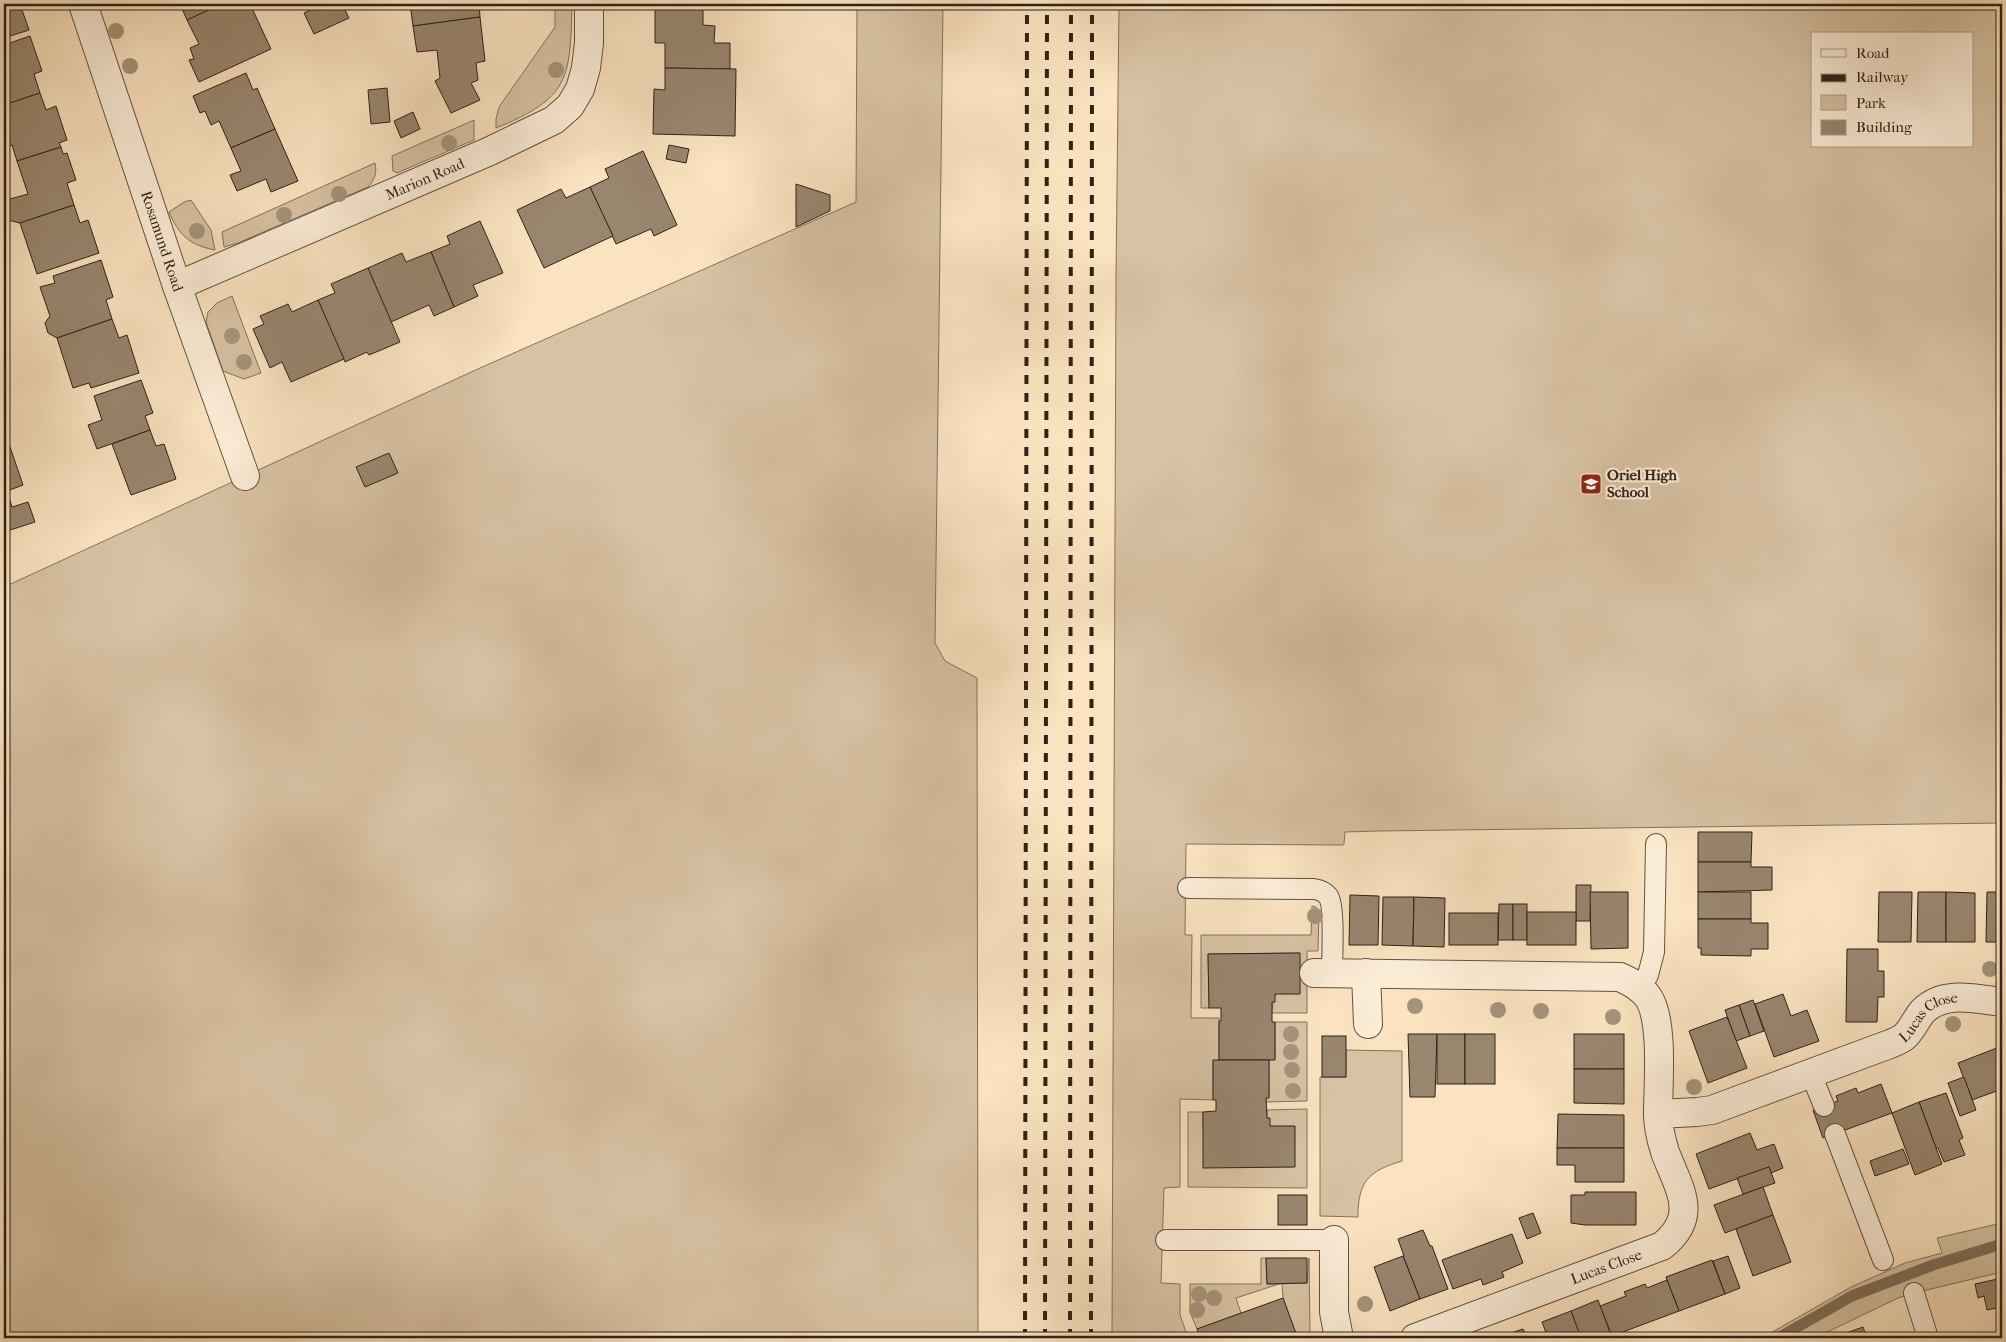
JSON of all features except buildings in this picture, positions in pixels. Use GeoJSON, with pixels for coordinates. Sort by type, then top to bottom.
{"type":"FeatureCollection","features":[{"type":"Feature","properties":{"kind":"street","name":"Rosamund Road"},"geometry":{"type":"LineString","coordinates":[[83,4],[177,286],[245,476]]}},
{"type":"Feature","properties":{"kind":"street","name":"Marion Road"},"geometry":{"type":"LineString","coordinates":[[177,286],[490,150],[554,120],[570,106],[580,89],[586,68],[589,43],[589,4]]}},
{"type":"Feature","properties":{"kind":"street"},"geometry":{"type":"LineString","coordinates":[[1323,973],[1607,975],[1620,977],[1640,988]]}},
{"type":"Feature","properties":{"kind":"street"},"geometry":{"type":"LineString","coordinates":[[1366,973],[1368,1024]]}},
{"type":"Feature","properties":{"kind":"street","name":"Lucas Close"},"geometry":{"type":"LineString","coordinates":[[1415,1338],[1662,1246],[1674,1237],[1683,1218],[1684,1198],[1661,1138],[1658,1114],[1657,1025],[1654,1010],[1640,988]]}},
{"type":"Feature","properties":{"kind":"street","name":"Lucas Close"},"geometry":{"type":"LineString","coordinates":[[1658,1114],[1712,1110],[1890,1044],[1904,1037],[1931,1004],[1944,999],[1959,998],[2002,1002]]}},
{"type":"Feature","properties":{"kind":"street"},"geometry":{"type":"LineString","coordinates":[[1334,1240],[1334,1312],[1339,1338]]}},
{"type":"Feature","properties":{"kind":"lane"},"geometry":{"type":"LineString","coordinates":[[1640,988],[1648,975],[1654,952],[1656,844]]}},
{"type":"Feature","properties":{"kind":"lane"},"geometry":{"type":"LineString","coordinates":[[1188,888],[1314,889],[1321,891],[1327,895],[1332,907],[1323,973]]}},
{"type":"Feature","properties":{"kind":"lane"},"geometry":{"type":"LineString","coordinates":[[1811,1074],[1824,1106]]}},
{"type":"Feature","properties":{"kind":"lane"},"geometry":{"type":"LineString","coordinates":[[1834,1134],[1883,1260]]}},
{"type":"Feature","properties":{"kind":"lane"},"geometry":{"type":"LineString","coordinates":[[1166,1240],[1334,1240]]}},
{"type":"Feature","properties":{"kind":"lane"},"geometry":{"type":"LineString","coordinates":[[1914,1292],[1928,1338]]}},
{"type":"Feature","properties":{"kind":"green space"},"geometry":{"type":"Polygon","coordinates":[[[555,4],[572,4],[570,51],[567,68],[561,83],[539,107],[496,128],[499,107],[555,27],[555,4]]]}},
{"type":"Feature","properties":{"kind":"green space"},"geometry":{"type":"Polygon","coordinates":[[[857,4],[943,4],[935,643],[945,661],[977,678],[978,1338],[4,1338],[4,587],[480,368],[856,202],[857,4]]]}},
{"type":"Feature","properties":{"kind":"green space","name":"Oriel High School"},"geometry":{"type":"Polygon","coordinates":[[[1119,4],[2002,4],[2002,823],[1378,831],[1345,832],[1343,845],[1186,844],[1185,935],[1192,935],[1191,1018],[1219,1018],[1219,1060],[1213,1061],[1213,1100],[1180,1099],[1180,1187],[1164,1188],[1161,1283],[1180,1284],[1180,1315],[1188,1338],[1112,1338],[1116,279],[1119,4]]]}},
{"type":"Feature","properties":{"kind":"green space"},"geometry":{"type":"Polygon","coordinates":[[[474,120],[474,140],[397,173],[393,171],[392,156],[474,120]]]}},
{"type":"Feature","properties":{"kind":"green space"},"geometry":{"type":"Polygon","coordinates":[[[375,163],[375,176],[368,187],[238,243],[224,247],[222,232],[375,163]]]}},
{"type":"Feature","properties":{"kind":"green space"},"geometry":{"type":"Polygon","coordinates":[[[191,200],[211,230],[215,250],[198,245],[186,238],[177,227],[169,212],[184,202],[191,200]]]}},
{"type":"Feature","properties":{"kind":"green space"},"geometry":{"type":"Polygon","coordinates":[[[232,296],[261,373],[244,379],[223,371],[206,322],[208,312],[217,303],[232,296]]]}},
{"type":"Feature","properties":{"kind":"green space"},"geometry":{"type":"Polygon","coordinates":[[[1312,906],[1316,907],[1319,911],[1318,951],[1307,951],[1307,1013],[1272,1013],[1278,989],[1299,953],[1208,954],[1209,1008],[1201,1008],[1201,935],[1311,935],[1312,906]]]}},
{"type":"Feature","properties":{"kind":"green space"},"geometry":{"type":"Polygon","coordinates":[[[1275,1022],[1307,1022],[1307,1101],[1266,1102],[1266,1098],[1269,1097],[1269,1060],[1275,1059],[1275,1022]]]}},
{"type":"Feature","properties":{"kind":"green space"},"geometry":{"type":"Polygon","coordinates":[[[1346,1050],[1402,1051],[1402,1161],[1381,1169],[1367,1180],[1360,1195],[1358,1217],[1320,1216],[1320,1077],[1346,1077],[1346,1050]]]}},
{"type":"Feature","properties":{"kind":"green space"},"geometry":{"type":"Polygon","coordinates":[[[1307,1109],[1307,1188],[1188,1187],[1188,1112],[1203,1112],[1204,1167],[1270,1126],[1267,1110],[1307,1109]]]}},
{"type":"Feature","properties":{"kind":"green space"},"geometry":{"type":"Polygon","coordinates":[[[2002,1223],[2002,1272],[1898,1298],[1815,1338],[1762,1338],[1851,1287],[1905,1263],[1942,1253],[1937,1238],[2002,1223]]]}},
{"type":"Feature","properties":{"kind":"green space"},"geometry":{"type":"Polygon","coordinates":[[[1261,1258],[1266,1258],[1267,1284],[1280,1284],[1236,1298],[1241,1313],[1197,1329],[1190,1312],[1190,1284],[1261,1284],[1261,1258]]]}},
{"type":"Feature","properties":{"kind":"green space"},"geometry":{"type":"Polygon","coordinates":[[[1309,1258],[1310,1332],[1305,1338],[1289,1338],[1296,1335],[1283,1298],[1282,1284],[1307,1283],[1309,1258]]]}},
{"type":"Feature","properties":{"kind":"waterway"},"geometry":{"type":"LineString","coordinates":[[1778,1338],[1852,1296],[1933,1265],[2002,1244]]}},
{"type":"Feature","properties":{"kind":"railway"},"geometry":{"type":"LineString","coordinates":[[1025,1338],[1027,4]]}},
{"type":"Feature","properties":{"kind":"railway"},"geometry":{"type":"LineString","coordinates":[[1045,1338],[1047,4]]}},
{"type":"Feature","properties":{"kind":"railway"},"geometry":{"type":"LineString","coordinates":[[1070,1338],[1071,4]]}},
{"type":"Feature","properties":{"kind":"railway"},"geometry":{"type":"LineString","coordinates":[[1091,1338],[1092,4]]}},
{"type":"Feature","properties":{"kind":"place","name":"Oriel High School"},"geometry":{"type":"Point","coordinates":[1591,484]}}]}
